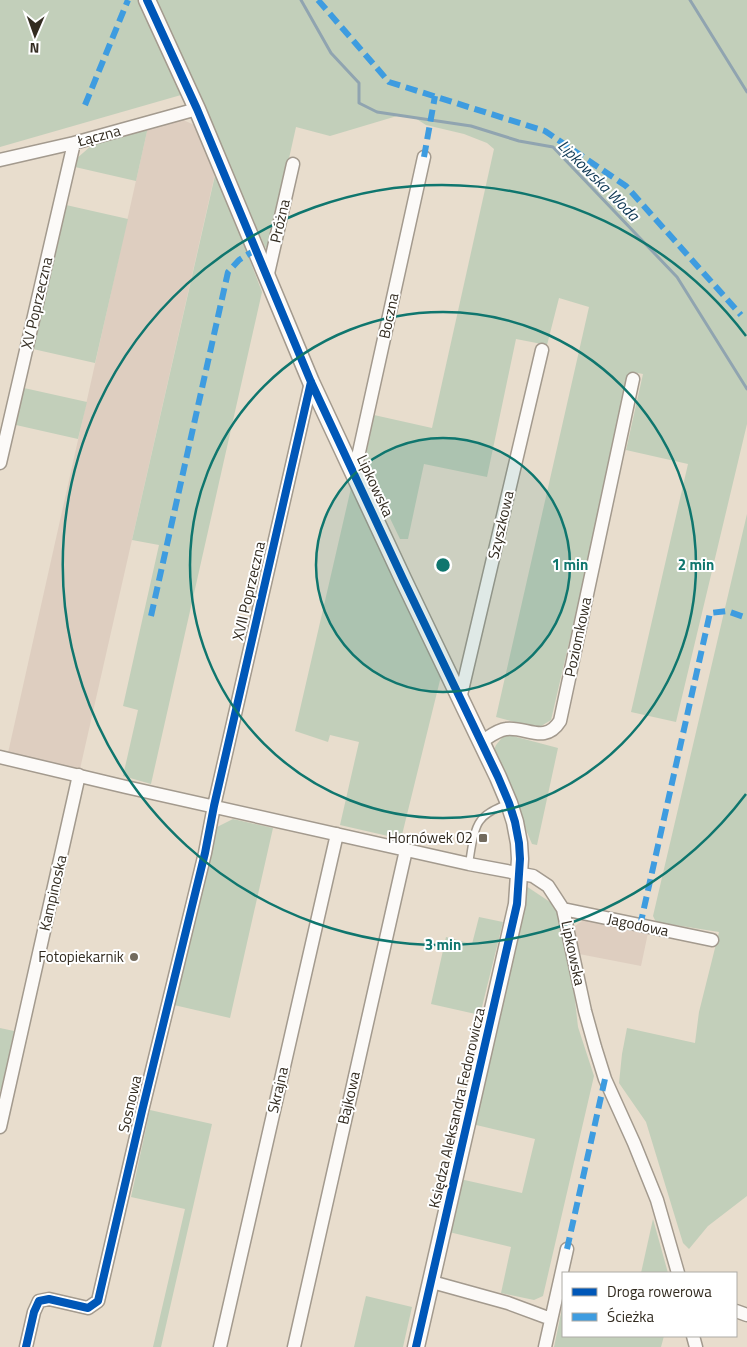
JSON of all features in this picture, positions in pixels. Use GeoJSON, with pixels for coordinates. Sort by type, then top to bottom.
{"type":"FeatureCollection","features":[{"type":"Feature","properties":{"kind":"street","name":"Lipkowska"},"geometry":{"type":"LineString","coordinates":[[147,0],[197,109],[311,382],[509,803],[519,843],[520,874],[533,876],[542,881],[548,886],[564,909],[585,1011],[605,1079],[657,1200],[678,1272]]}},
{"type":"Feature","properties":{"kind":"street","name":"Łączna"},"geometry":{"type":"LineString","coordinates":[[0,160],[197,109]]}},
{"type":"Feature","properties":{"kind":"street","name":"XV Poprzeczna"},"geometry":{"type":"LineString","coordinates":[[0,463],[74,142]]}},
{"type":"Feature","properties":{"kind":"street","name":"Boczna"},"geometry":{"type":"LineString","coordinates":[[354,475],[424,156]]}},
{"type":"Feature","properties":{"kind":"street","name":"Próżna"},"geometry":{"type":"LineString","coordinates":[[267,278],[293,164]]}},
{"type":"Feature","properties":{"kind":"street","name":"Szyszkowa"},"geometry":{"type":"LineString","coordinates":[[460,700],[542,350]]}},
{"type":"Feature","properties":{"kind":"street","name":"Poziomkowa"},"geometry":{"type":"LineString","coordinates":[[481,742],[506,729],[538,733],[548,732],[556,727],[560,721],[633,379]]}},
{"type":"Feature","properties":{"kind":"street","name":"XVII Poprzeczna"},"geometry":{"type":"LineString","coordinates":[[214,806],[311,382]]}},
{"type":"Feature","properties":{"kind":"street"},"geometry":{"type":"LineString","coordinates":[[0,757],[406,850],[520,874]]}},
{"type":"Feature","properties":{"kind":"street","name":"Kampinoska"},"geometry":{"type":"LineString","coordinates":[[0,1127],[79,776]]}},
{"type":"Feature","properties":{"kind":"street","name":"Sosnowa"},"geometry":{"type":"LineString","coordinates":[[26,1347],[34,1312],[39,1301],[49,1299],[88,1308],[98,1301],[205,853],[214,806]]}},
{"type":"Feature","properties":{"kind":"street","name":"Skrajna"},"geometry":{"type":"LineString","coordinates":[[220,1347],[336,834]]}},
{"type":"Feature","properties":{"kind":"street","name":"Bajkowa"},"geometry":{"type":"LineString","coordinates":[[294,1347],[406,850]]}},
{"type":"Feature","properties":{"kind":"street","name":"Księdza Aleksandra Fedorowicza"},"geometry":{"type":"LineString","coordinates":[[416,1347],[513,926],[520,874]]}},
{"type":"Feature","properties":{"kind":"street","name":"Jagodowa"},"geometry":{"type":"LineString","coordinates":[[564,909],[712,940]]}},
{"type":"Feature","properties":{"kind":"street"},"geometry":{"type":"LineString","coordinates":[[562,1272],[567,1249]]}},
{"type":"Feature","properties":{"kind":"street"},"geometry":{"type":"LineString","coordinates":[[545,1347],[562,1272]]}},
{"type":"Feature","properties":{"kind":"street"},"geometry":{"type":"LineString","coordinates":[[432,1282],[508,1303],[552,1319]]}},
{"type":"Feature","properties":{"kind":"lane"},"geometry":{"type":"LineString","coordinates":[[469,864],[480,820],[509,803]]}},
{"type":"Feature","properties":{"kind":"shaded area"},"geometry":{"type":"Polygon","coordinates":[[[181,119],[201,128],[217,165],[80,769],[8,753],[148,127],[181,119]]]}},
{"type":"Feature","properties":{"kind":"shaded area"},"geometry":{"type":"Polygon","coordinates":[[[585,919],[648,933],[641,966],[579,954],[575,926],[585,919]]]}},
{"type":"Feature","properties":{"kind":"green space"},"geometry":{"type":"Polygon","coordinates":[[[0,0],[139,0],[181,95],[0,147],[0,0]]]}},
{"type":"Feature","properties":{"kind":"green space"},"geometry":{"type":"Polygon","coordinates":[[[154,0],[747,0],[747,424],[676,722],[631,712],[688,464],[626,450],[643,374],[632,372],[551,720],[538,728],[496,717],[589,307],[559,298],[547,345],[516,339],[487,477],[424,464],[408,539],[400,539],[364,464],[374,415],[432,428],[494,149],[487,143],[464,134],[426,125],[415,118],[397,116],[330,136],[296,127],[268,253],[154,0]]]}},
{"type":"Feature","properties":{"kind":"green space"},"geometry":{"type":"Polygon","coordinates":[[[148,127],[136,181],[75,167],[76,159],[91,146],[148,127]]]}},
{"type":"Feature","properties":{"kind":"green space"},"geometry":{"type":"Polygon","coordinates":[[[216,171],[262,292],[151,784],[123,776],[138,710],[123,706],[159,545],[132,540],[216,171]]]}},
{"type":"Feature","properties":{"kind":"green space"},"geometry":{"type":"Polygon","coordinates":[[[66,205],[128,219],[95,363],[33,349],[66,205]]]}},
{"type":"Feature","properties":{"kind":"green space"},"geometry":{"type":"Polygon","coordinates":[[[24,388],[87,402],[78,439],[16,425],[24,388]]]}},
{"type":"Feature","properties":{"kind":"green space"},"geometry":{"type":"Polygon","coordinates":[[[351,488],[357,491],[442,672],[401,839],[340,825],[359,742],[330,735],[328,742],[295,731],[351,488]]]}},
{"type":"Feature","properties":{"kind":"green space"},"geometry":{"type":"Polygon","coordinates":[[[747,514],[747,1196],[708,1226],[689,1249],[683,1243],[646,1122],[619,1083],[627,1028],[695,1043],[699,1012],[719,932],[656,922],[653,916],[747,514]]]}},
{"type":"Feature","properties":{"kind":"green space"},"geometry":{"type":"Polygon","coordinates":[[[505,734],[558,748],[537,845],[532,844],[493,752],[505,734]]]}},
{"type":"Feature","properties":{"kind":"green space"},"geometry":{"type":"Polygon","coordinates":[[[233,819],[273,828],[230,1018],[174,1005],[217,827],[233,819]]]}},
{"type":"Feature","properties":{"kind":"green space"},"geometry":{"type":"Polygon","coordinates":[[[526,886],[556,906],[572,973],[578,1027],[594,1076],[543,1296],[534,1300],[501,1293],[511,1247],[449,1232],[460,1179],[522,1193],[535,1139],[472,1124],[526,886]]]}},
{"type":"Feature","properties":{"kind":"green space"},"geometry":{"type":"Polygon","coordinates":[[[479,917],[503,922],[480,1015],[431,1004],[446,937],[472,944],[479,917]]]}},
{"type":"Feature","properties":{"kind":"green space"},"geometry":{"type":"Polygon","coordinates":[[[0,1028],[14,1031],[2,1091],[0,1090],[0,1028]]]}},
{"type":"Feature","properties":{"kind":"green space"},"geometry":{"type":"Polygon","coordinates":[[[150,1110],[212,1124],[161,1347],[153,1347],[185,1209],[131,1197],[150,1110]]]}},
{"type":"Feature","properties":{"kind":"green space"},"geometry":{"type":"Polygon","coordinates":[[[653,1219],[668,1272],[641,1272],[653,1219]]]}},
{"type":"Feature","properties":{"kind":"green space"},"geometry":{"type":"Polygon","coordinates":[[[366,1296],[412,1307],[403,1347],[354,1347],[366,1296]]]}},
{"type":"Feature","properties":{"kind":"green space"},"geometry":{"type":"Polygon","coordinates":[[[562,1309],[562,1337],[664,1337],[661,1347],[554,1347],[562,1309]]]}},
{"type":"Feature","properties":{"kind":"waterway","name":"Lipkowska Woda"},"geometry":{"type":"LineString","coordinates":[[301,0],[331,53],[359,83],[359,103],[377,112],[471,126],[519,141],[553,147],[677,277],[747,389]]}},
{"type":"Feature","properties":{"kind":"waterway"},"geometry":{"type":"LineString","coordinates":[[690,0],[747,92]]}},
{"type":"Feature","properties":{"kind":"marked path"},"geometry":{"type":"LineString","coordinates":[[85,105],[128,0]]}},
{"type":"Feature","properties":{"kind":"marked path"},"geometry":{"type":"LineString","coordinates":[[318,0],[389,82],[545,131],[626,186],[741,315]]}},
{"type":"Feature","properties":{"kind":"marked path"},"geometry":{"type":"LineString","coordinates":[[424,157],[435,96]]}},
{"type":"Feature","properties":{"kind":"marked path"},"geometry":{"type":"LineString","coordinates":[[151,616],[228,272],[239,260],[255,250]]}},
{"type":"Feature","properties":{"kind":"marked path"},"geometry":{"type":"LineString","coordinates":[[640,926],[710,613],[727,611],[747,618]]}},
{"type":"Feature","properties":{"kind":"marked path"},"geometry":{"type":"LineString","coordinates":[[567,1249],[605,1079]]}},
{"type":"Feature","properties":{"kind":"cycle path"},"geometry":{"type":"LineString","coordinates":[[147,0],[197,109],[311,382],[498,777],[515,822],[520,859],[517,904],[416,1347]]}},
{"type":"Feature","properties":{"kind":"cycle path"},"geometry":{"type":"LineString","coordinates":[[26,1347],[34,1312],[39,1301],[49,1299],[88,1308],[98,1301],[205,853],[214,806],[311,382]]}},
{"type":"Feature","properties":{"kind":"place","name":"Hornówek 02"},"geometry":{"type":"Point","coordinates":[483,838]}},
{"type":"Feature","properties":{"kind":"place","name":"Fotopiekarnik"},"geometry":{"type":"Point","coordinates":[134,957]}}]}
